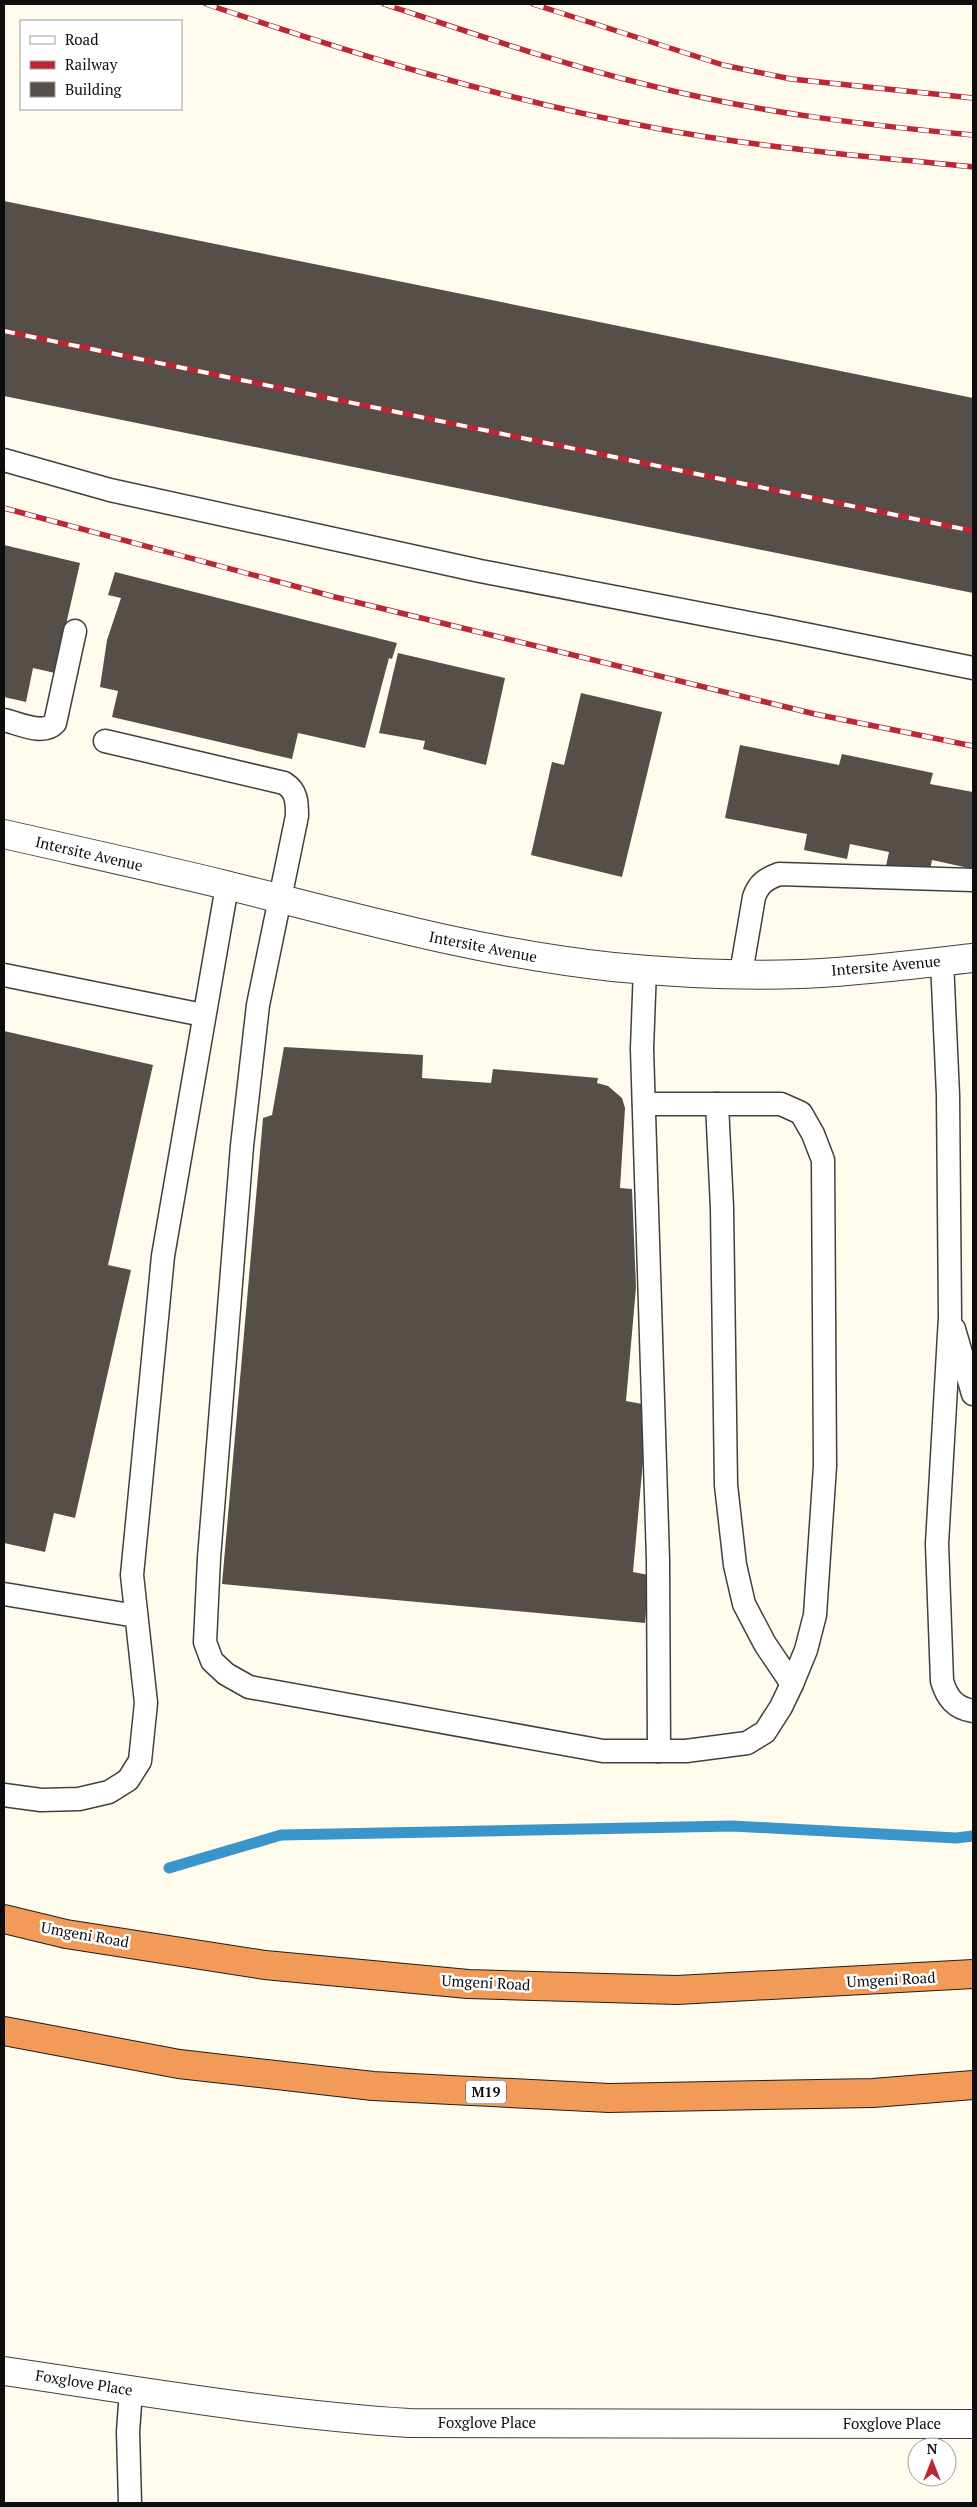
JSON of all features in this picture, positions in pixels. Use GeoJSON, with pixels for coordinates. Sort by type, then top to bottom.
{"type":"FeatureCollection","features":[{"type":"Feature","properties":{"kind":"highway","name":"Umgeni Road"},"geometry":{"type":"LineString","coordinates":[[4,1919],[66,1934],[265,1965],[468,1984],[677,1990],[973,1974]]}},
{"type":"Feature","properties":{"kind":"highway","name":"M19"},"geometry":{"type":"LineString","coordinates":[[4,2031],[179,2064],[373,2086],[609,2098],[873,2093],[973,2085]]}},
{"type":"Feature","properties":{"kind":"street","name":"Intersite Avenue"},"geometry":{"type":"LineString","coordinates":[[4,834],[227,886],[398,930],[510,953],[615,967],[802,974],[973,958]]}},
{"type":"Feature","properties":{"kind":"street","name":"Foxglove Place"},"geometry":{"type":"LineString","coordinates":[[4,2371],[341,2419],[409,2423],[973,2424]]}},
{"type":"Feature","properties":{"kind":"lane"},"geometry":{"type":"LineString","coordinates":[[4,460],[110,490],[480,571],[973,668]]}},
{"type":"Feature","properties":{"kind":"lane"},"geometry":{"type":"LineString","coordinates":[[4,720],[38,729],[46,729],[55,723],[75,631]]}},
{"type":"Feature","properties":{"kind":"lane"},"geometry":{"type":"LineString","coordinates":[[105,740],[284,783],[292,788],[296,798],[298,816],[258,1005],[242,1146],[209,1558],[205,1642],[212,1661],[226,1674],[249,1687],[603,1751],[686,1751],[747,1743],[765,1732],[781,1707],[792,1684],[806,1650],[815,1615],[825,1466],[823,1160],[814,1134],[802,1113],[781,1104],[644,1104]]}},
{"type":"Feature","properties":{"kind":"lane"},"geometry":{"type":"LineString","coordinates":[[741,973],[754,897],[758,887],[764,880],[779,874],[973,880]]}},
{"type":"Feature","properties":{"kind":"lane"},"geometry":{"type":"LineString","coordinates":[[4,1795],[41,1800],[79,1799],[109,1792],[128,1780],[140,1761],[146,1703],[132,1575],[163,1256],[203,1015],[227,886]]}},
{"type":"Feature","properties":{"kind":"lane"},"geometry":{"type":"LineString","coordinates":[[942,961],[948,1095],[950,1316],[937,1544],[942,1681],[946,1694],[951,1701],[964,1709],[973,1711]]}},
{"type":"Feature","properties":{"kind":"lane"},"geometry":{"type":"LineString","coordinates":[[644,968],[642,1049],[658,1560],[659,1751]]}},
{"type":"Feature","properties":{"kind":"lane"},"geometry":{"type":"LineString","coordinates":[[4,975],[203,1015]]}},
{"type":"Feature","properties":{"kind":"lane"},"geometry":{"type":"LineString","coordinates":[[717,1104],[722,1208],[726,1485],[735,1566],[744,1604],[765,1644],[792,1684]]}},
{"type":"Feature","properties":{"kind":"lane"},"geometry":{"type":"LineString","coordinates":[[950,1316],[973,1394]]}},
{"type":"Feature","properties":{"kind":"lane"},"geometry":{"type":"LineString","coordinates":[[4,1594],[136,1616]]}},
{"type":"Feature","properties":{"kind":"lane"},"geometry":{"type":"LineString","coordinates":[[130,2503],[128,2432],[131,2390]]}},
{"type":"Feature","properties":{"kind":"building"},"geometry":{"type":"Polygon","coordinates":[[[4,201],[973,398],[973,593],[4,396],[4,201]]]}},
{"type":"Feature","properties":{"kind":"building"},"geometry":{"type":"Polygon","coordinates":[[[4,545],[80,563],[55,673],[33,668],[26,702],[4,697],[4,545]]]}},
{"type":"Feature","properties":{"kind":"building"},"geometry":{"type":"Polygon","coordinates":[[[115,572],[397,643],[392,659],[389,658],[365,748],[298,733],[292,759],[112,717],[118,691],[100,687],[107,640],[121,598],[108,595],[115,572]]]}},
{"type":"Feature","properties":{"kind":"building"},"geometry":{"type":"Polygon","coordinates":[[[398,653],[505,678],[486,765],[423,749],[425,741],[379,733],[398,653]]]}},
{"type":"Feature","properties":{"kind":"building"},"geometry":{"type":"Polygon","coordinates":[[[581,693],[662,712],[622,877],[531,855],[552,762],[564,765],[581,693]]]}},
{"type":"Feature","properties":{"kind":"building"},"geometry":{"type":"Polygon","coordinates":[[[740,745],[839,765],[842,754],[933,773],[930,784],[973,792],[973,869],[932,860],[929,875],[886,866],[889,852],[850,844],[847,859],[804,850],[807,834],[725,818],[740,745]]]}},
{"type":"Feature","properties":{"kind":"building"},"geometry":{"type":"Polygon","coordinates":[[[4,1031],[153,1065],[108,1265],[131,1270],[75,1518],[54,1513],[45,1552],[4,1543],[4,1031]]]}},
{"type":"Feature","properties":{"kind":"building"},"geometry":{"type":"Polygon","coordinates":[[[284,1047],[423,1055],[422,1078],[491,1083],[493,1069],[598,1078],[597,1083],[608,1086],[622,1098],[625,1108],[620,1188],[632,1189],[636,1287],[626,1401],[648,1405],[633,1572],[649,1575],[645,1623],[222,1584],[263,1118],[272,1115],[284,1047]]]}},
{"type":"Feature","properties":{"kind":"waterway"},"geometry":{"type":"LineString","coordinates":[[169,1868],[281,1835],[733,1826],[956,1838],[973,1836]]}},
{"type":"Feature","properties":{"kind":"railway"},"geometry":{"type":"LineString","coordinates":[[206,4],[373,58],[485,90],[598,117],[734,141],[973,167]]}},
{"type":"Feature","properties":{"kind":"railway"},"geometry":{"type":"LineString","coordinates":[[384,4],[548,57],[614,76],[688,94],[729,103],[810,116],[891,127],[973,135]]}},
{"type":"Feature","properties":{"kind":"railway"},"geometry":{"type":"LineString","coordinates":[[533,4],[723,65],[791,79],[973,98]]}},
{"type":"Feature","properties":{"kind":"railway"},"geometry":{"type":"LineString","coordinates":[[4,331],[973,531]]}},
{"type":"Feature","properties":{"kind":"railway"},"geometry":{"type":"LineString","coordinates":[[4,508],[335,597],[815,714],[973,746]]}}]}
